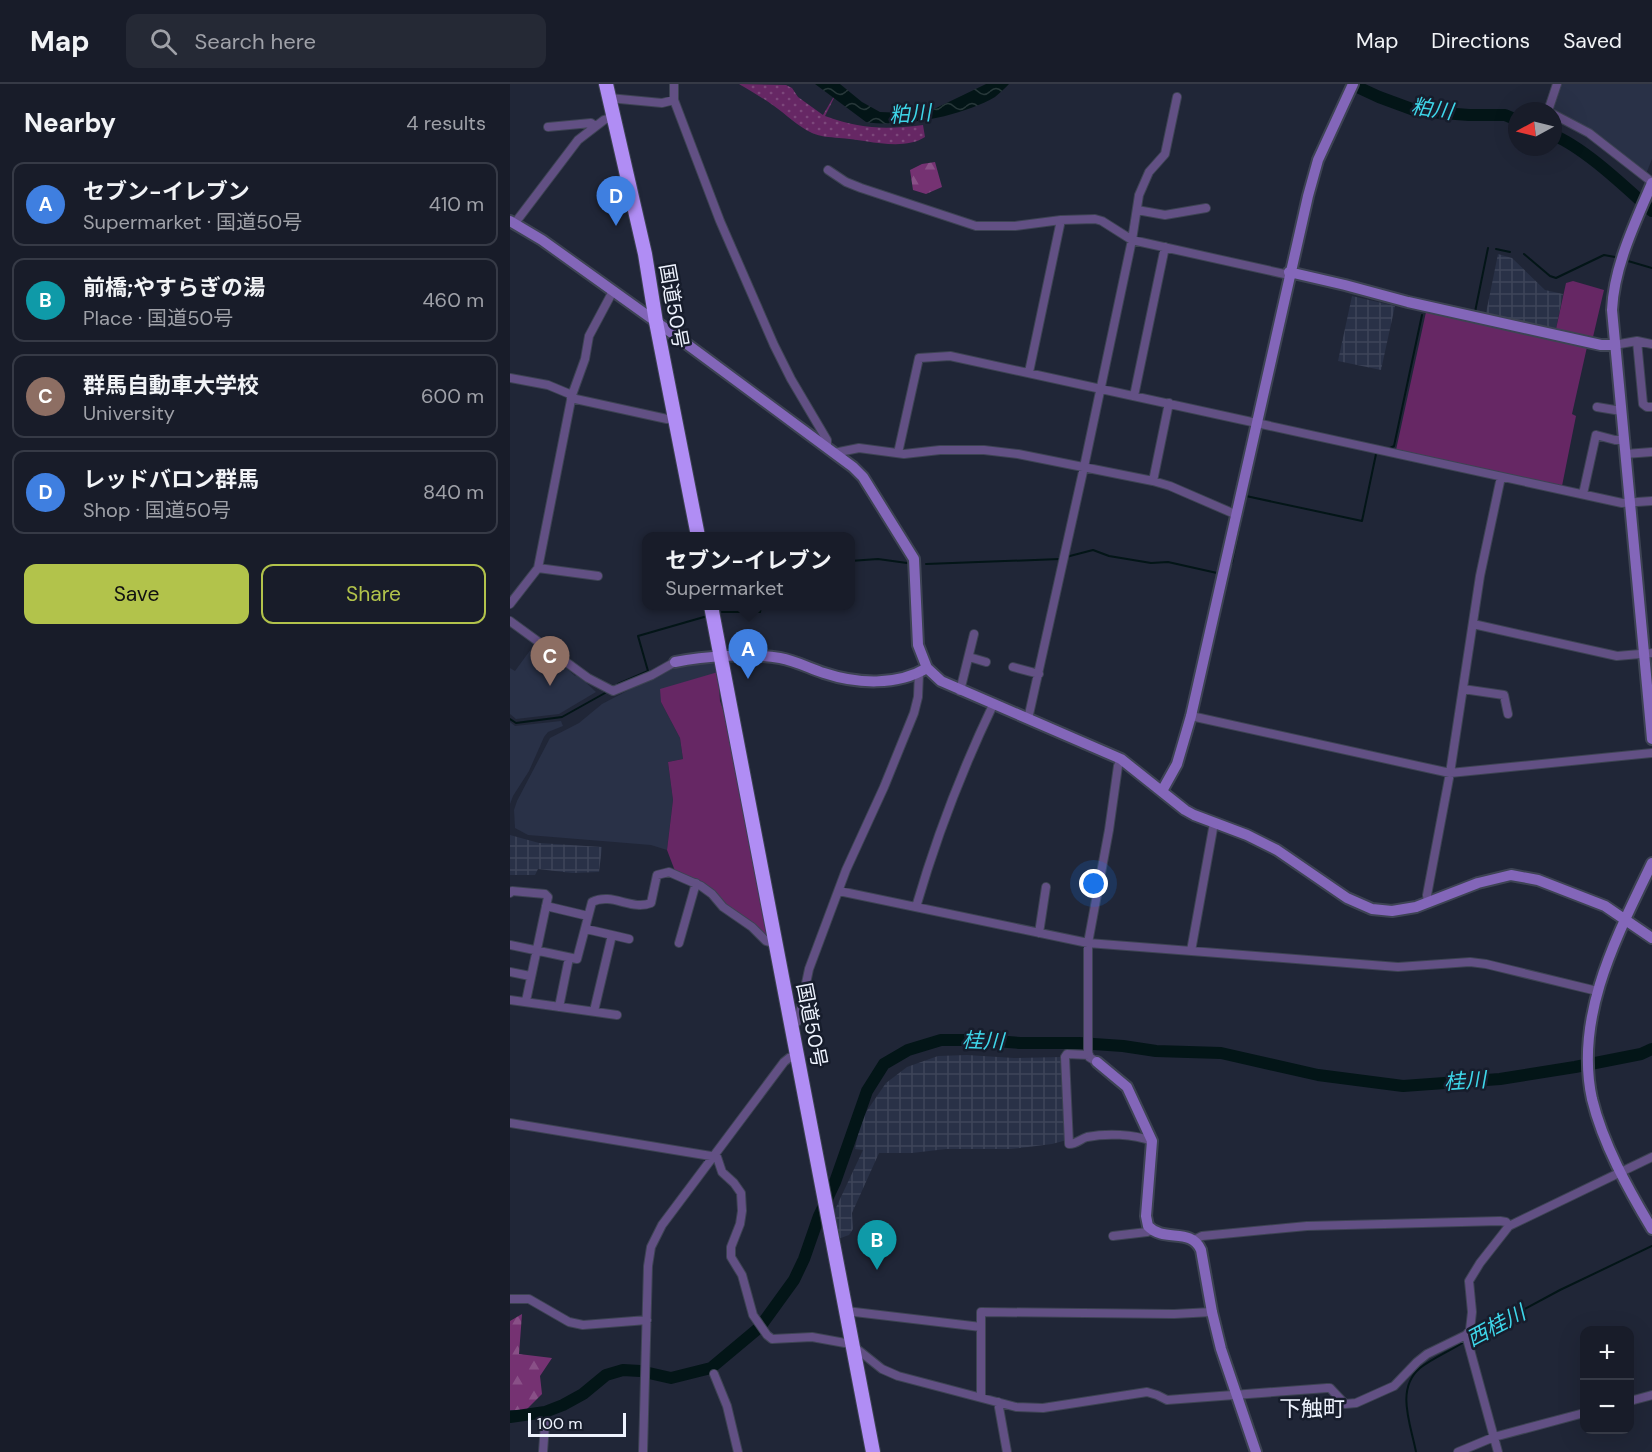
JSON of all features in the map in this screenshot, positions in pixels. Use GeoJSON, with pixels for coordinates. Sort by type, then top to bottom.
{"type":"FeatureCollection","features":[{"type":"Feature","properties":{"kind":"highway","name":"国道50号"},"geometry":{"type":"LineString","coordinates":[[607,91],[638,222],[697,532]]}},
{"type":"Feature","properties":{"kind":"highway","name":"国道50号"},"geometry":{"type":"LineString","coordinates":[[712,610],[873,1452]]}},
{"type":"Feature","properties":{"kind":"street"},"geometry":{"type":"LineString","coordinates":[[674,84],[674,100],[720,221],[778,353],[827,440],[830,450]]}},
{"type":"Feature","properties":{"kind":"street"},"geometry":{"type":"LineString","coordinates":[[1162,791],[1177,764],[1191,716],[1289,274],[1318,159],[1353,84]]}},
{"type":"Feature","properties":{"kind":"street"},"geometry":{"type":"LineString","coordinates":[[1551,102],[1557,84]]}},
{"type":"Feature","properties":{"kind":"street"},"geometry":{"type":"LineString","coordinates":[[607,91],[662,103],[674,100]]}},
{"type":"Feature","properties":{"kind":"street"},"geometry":{"type":"LineString","coordinates":[[1028,719],[1101,388],[1132,240],[1139,195],[1146,178],[1166,154],[1177,97]]}},
{"type":"Feature","properties":{"kind":"street"},"geometry":{"type":"LineString","coordinates":[[613,117],[604,120],[581,137],[512,222],[613,291],[853,467],[862,477],[911,553],[915,565],[918,645],[923,671],[914,713],[884,788],[846,870],[809,969],[799,1017],[797,1022],[792,1024]]}},
{"type":"Feature","properties":{"kind":"street"},"geometry":{"type":"LineString","coordinates":[[1562,119],[1588,133],[1651,184],[1620,265],[1614,290],[1614,345],[1648,653],[1652,739]]}},
{"type":"Feature","properties":{"kind":"street"},"geometry":{"type":"LineString","coordinates":[[548,128],[591,123],[595,126]]}},
{"type":"Feature","properties":{"kind":"street"},"geometry":{"type":"LineString","coordinates":[[828,170],[846,182],[861,188],[976,226],[1015,226],[1061,220],[1095,219],[1132,240],[1337,283],[1408,302],[1568,338],[1604,345],[1637,341],[1652,344]]}},
{"type":"Feature","properties":{"kind":"street"},"geometry":{"type":"LineString","coordinates":[[1137,210],[1165,215],[1206,208]]}},
{"type":"Feature","properties":{"kind":"street"},"geometry":{"type":"LineString","coordinates":[[1029,372],[1061,220]]}},
{"type":"Feature","properties":{"kind":"street"},"geometry":{"type":"LineString","coordinates":[[1134,396],[1164,247]]}},
{"type":"Feature","properties":{"kind":"street"},"geometry":{"type":"LineString","coordinates":[[510,604],[538,568],[571,396],[585,359],[589,336],[613,291]]}},
{"type":"Feature","properties":{"kind":"street"},"geometry":{"type":"LineString","coordinates":[[1637,341],[1643,404],[1652,407]]}},
{"type":"Feature","properties":{"kind":"street"},"geometry":{"type":"LineString","coordinates":[[898,453],[919,358],[956,357],[1583,494],[1630,503],[1652,501]]}},
{"type":"Feature","properties":{"kind":"street"},"geometry":{"type":"LineString","coordinates":[[510,378],[548,385],[571,396],[667,419],[675,418]]}},
{"type":"Feature","properties":{"kind":"street"},"geometry":{"type":"LineString","coordinates":[[1153,481],[1169,404]]}},
{"type":"Feature","properties":{"kind":"street"},"geometry":{"type":"LineString","coordinates":[[1597,407],[1621,411]]}},
{"type":"Feature","properties":{"kind":"street"},"geometry":{"type":"LineString","coordinates":[[1583,494],[1596,435],[1624,440]]}},
{"type":"Feature","properties":{"kind":"street"},"geometry":{"type":"LineString","coordinates":[[830,450],[859,448],[913,454],[940,450],[984,450],[1018,454],[1153,481],[1237,515]]}},
{"type":"Feature","properties":{"kind":"street"},"geometry":{"type":"LineString","coordinates":[[1625,454],[1652,452]]}},
{"type":"Feature","properties":{"kind":"street"},"geometry":{"type":"LineString","coordinates":[[1428,903],[1427,895],[1450,773],[1482,565],[1501,477]]}},
{"type":"Feature","properties":{"kind":"street"},"geometry":{"type":"LineString","coordinates":[[538,568],[598,576]]}},
{"type":"Feature","properties":{"kind":"street"},"geometry":{"type":"LineString","coordinates":[[510,621],[588,678],[613,691],[652,675],[675,662],[721,656],[779,658],[835,676],[880,682],[923,671],[960,691],[1121,759],[1185,810],[1277,850],[1364,907],[1392,911],[1428,903],[1478,883],[1511,875],[1538,880],[1605,906],[1652,938]]}},
{"type":"Feature","properties":{"kind":"street"},"geometry":{"type":"LineString","coordinates":[[1473,624],[1614,655],[1648,653]]}},
{"type":"Feature","properties":{"kind":"street"},"geometry":{"type":"LineString","coordinates":[[960,691],[974,634]]}},
{"type":"Feature","properties":{"kind":"street"},"geometry":{"type":"LineString","coordinates":[[969,657],[986,662]]}},
{"type":"Feature","properties":{"kind":"street"},"geometry":{"type":"LineString","coordinates":[[1013,667],[1039,674]]}},
{"type":"Feature","properties":{"kind":"street"},"geometry":{"type":"LineString","coordinates":[[1463,689],[1504,695],[1508,714]]}},
{"type":"Feature","properties":{"kind":"street"},"geometry":{"type":"LineString","coordinates":[[916,907],[962,775],[993,705]]}},
{"type":"Feature","properties":{"kind":"street"},"geometry":{"type":"LineString","coordinates":[[1191,716],[1450,773],[1652,753]]}},
{"type":"Feature","properties":{"kind":"street"},"geometry":{"type":"LineString","coordinates":[[1091,1056],[1088,1038],[1088,943],[1121,759]]}},
{"type":"Feature","properties":{"kind":"street"},"geometry":{"type":"LineString","coordinates":[[1191,951],[1214,823]]}},
{"type":"Feature","properties":{"kind":"street"},"geometry":{"type":"LineString","coordinates":[[1652,863],[1625,920],[1598,991],[1591,1019],[1588,1053],[1588,1072],[1597,1117],[1622,1172],[1652,1228]]}},
{"type":"Feature","properties":{"kind":"street"},"geometry":{"type":"LineString","coordinates":[[510,945],[574,959],[578,957],[594,900],[608,898],[643,906],[651,903],[657,875],[669,872],[696,883],[712,894],[723,907],[752,927],[766,941],[776,944]]}},
{"type":"Feature","properties":{"kind":"street"},"geometry":{"type":"LineString","coordinates":[[679,943],[696,883]]}},
{"type":"Feature","properties":{"kind":"street"},"geometry":{"type":"LineString","coordinates":[[1039,933],[1046,887]]}},
{"type":"Feature","properties":{"kind":"street"},"geometry":{"type":"LineString","coordinates":[[510,893],[512,891],[545,894],[548,897],[526,1001]]}},
{"type":"Feature","properties":{"kind":"street"},"geometry":{"type":"LineString","coordinates":[[839,891],[1088,943],[1398,967],[1470,962],[1598,991]]}},
{"type":"Feature","properties":{"kind":"street"},"geometry":{"type":"LineString","coordinates":[[546,906],[588,916]]}},
{"type":"Feature","properties":{"kind":"street"},"geometry":{"type":"LineString","coordinates":[[586,929],[629,939]]}},
{"type":"Feature","properties":{"kind":"street"},"geometry":{"type":"LineString","coordinates":[[594,1011],[612,935]]}},
{"type":"Feature","properties":{"kind":"street"},"geometry":{"type":"LineString","coordinates":[[559,1007],[569,958]]}},
{"type":"Feature","properties":{"kind":"street"},"geometry":{"type":"LineString","coordinates":[[510,972],[530,976]]}},
{"type":"Feature","properties":{"kind":"street"},"geometry":{"type":"LineString","coordinates":[[510,1000],[617,1015]]}},
{"type":"Feature","properties":{"kind":"street"},"geometry":{"type":"LineString","coordinates":[[1152,1142],[1129,1136],[1108,1136],[1088,1137],[1075,1144],[1069,1144],[1065,1058],[1067,1054],[1091,1056],[1127,1087],[1152,1142],[1146,1216],[1148,1226],[1162,1235],[1188,1236],[1201,1250],[1221,1349],[1256,1452]]}},
{"type":"Feature","properties":{"kind":"street"},"geometry":{"type":"LineString","coordinates":[[643,1452],[648,1266],[651,1247],[662,1225],[784,1062],[798,1056]]}},
{"type":"Feature","properties":{"kind":"street"},"geometry":{"type":"LineString","coordinates":[[510,1124],[717,1157],[722,1172],[741,1193],[740,1224],[731,1247],[731,1257],[741,1275],[754,1317],[767,1335],[772,1339],[812,1337],[852,1346],[882,1369],[898,1376],[1016,1407],[1043,1408],[1147,1392],[1167,1400],[1327,1388],[1330,1388],[1345,1404],[1356,1403],[1394,1386],[1427,1354],[1467,1339]]}},
{"type":"Feature","properties":{"kind":"street"},"geometry":{"type":"LineString","coordinates":[[1498,1452],[1467,1339],[1472,1312],[1469,1281],[1509,1226],[1652,1157]]}},
{"type":"Feature","properties":{"kind":"street"},"geometry":{"type":"LineString","coordinates":[[1194,1240],[1202,1236],[1307,1226],[1500,1221],[1506,1222],[1509,1226]]}},
{"type":"Feature","properties":{"kind":"street"},"geometry":{"type":"LineString","coordinates":[[1113,1236],[1152,1230]]}},
{"type":"Feature","properties":{"kind":"street"},"geometry":{"type":"LineString","coordinates":[[510,1299],[529,1299],[569,1322],[583,1325],[646,1320]]}},
{"type":"Feature","properties":{"kind":"street"},"geometry":{"type":"LineString","coordinates":[[846,1311],[981,1328]]}},
{"type":"Feature","properties":{"kind":"street"},"geometry":{"type":"LineString","coordinates":[[981,1398],[981,1312],[1174,1314],[1212,1312]]}},
{"type":"Feature","properties":{"kind":"street"},"geometry":{"type":"LineString","coordinates":[[714,1374],[727,1406],[738,1452]]}},
{"type":"Feature","properties":{"kind":"street"},"geometry":{"type":"LineString","coordinates":[[1634,1400],[1652,1395]]}},
{"type":"Feature","properties":{"kind":"street"},"geometry":{"type":"LineString","coordinates":[[998,1402],[1007,1452]]}},
{"type":"Feature","properties":{"kind":"street"},"geometry":{"type":"LineString","coordinates":[[1458,1452],[1494,1437],[1580,1414]]}},
{"type":"Feature","properties":{"kind":"street"},"geometry":{"type":"LineString","coordinates":[[543,1452],[545,1424]]}},
{"type":"Feature","properties":{"kind":"shaded area"},"geometry":{"type":"Polygon","coordinates":[[[739,84],[786,85],[823,115],[841,84],[825,116],[850,124],[873,127],[896,128],[923,125],[925,137],[905,144],[883,144],[825,137],[802,127],[739,84]]]}},
{"type":"Feature","properties":{"kind":"shaded area"},"geometry":{"type":"Polygon","coordinates":[[[1560,84],[1652,84],[1652,159],[1646,174],[1590,130],[1562,115],[1562,102],[1553,102],[1560,84]]]}},
{"type":"Feature","properties":{"kind":"shaded area"},"geometry":{"type":"Polygon","coordinates":[[[1498,254],[1512,258],[1545,290],[1563,294],[1556,329],[1486,313],[1498,254]]]}},
{"type":"Feature","properties":{"kind":"shaded area"},"geometry":{"type":"Polygon","coordinates":[[[1573,281],[1604,290],[1593,337],[1556,329],[1566,283],[1573,281]]]}},
{"type":"Feature","properties":{"kind":"shaded area"},"geometry":{"type":"Polygon","coordinates":[[[1352,296],[1395,306],[1381,370],[1338,361],[1352,296]]]}},
{"type":"Feature","properties":{"kind":"shaded area"},"geometry":{"type":"Polygon","coordinates":[[[1426,312],[1587,347],[1572,414],[1576,416],[1562,486],[1396,450],[1426,312]]]}},
{"type":"Feature","properties":{"kind":"shaded area"},"geometry":{"type":"Polygon","coordinates":[[[534,645],[551,658],[553,656],[575,676],[577,674],[596,692],[559,714],[516,719],[510,714],[510,668],[515,671],[534,645]]]}},
{"type":"Feature","properties":{"kind":"shaded area"},"geometry":{"type":"Polygon","coordinates":[[[714,661],[718,663],[718,672],[661,702],[680,738],[683,759],[668,762],[673,800],[667,850],[651,845],[528,835],[515,828],[514,810],[517,801],[550,738],[579,723],[602,704],[669,669],[714,661]]]}},
{"type":"Feature","properties":{"kind":"shaded area"},"geometry":{"type":"Polygon","coordinates":[[[718,672],[720,701],[728,724],[769,937],[726,905],[714,890],[703,882],[675,871],[667,850],[673,800],[668,762],[683,759],[680,738],[661,702],[660,689],[718,672]]]}},
{"type":"Feature","properties":{"kind":"shaded area"},"geometry":{"type":"Polygon","coordinates":[[[561,721],[563,726],[548,732],[544,737],[529,771],[510,804],[510,722],[515,726],[561,721]]]}},
{"type":"Feature","properties":{"kind":"shaded area"},"geometry":{"type":"Polygon","coordinates":[[[510,835],[539,843],[602,847],[599,872],[572,873],[538,869],[535,875],[510,875],[510,835]]]}},
{"type":"Feature","properties":{"kind":"shaded area"},"geometry":{"type":"Polygon","coordinates":[[[938,1056],[1014,1058],[1062,1057],[1067,1140],[1011,1149],[946,1149],[912,1153],[879,1153],[852,1213],[853,1229],[849,1235],[838,1239],[833,1214],[863,1150],[855,1149],[859,1128],[864,1115],[886,1083],[907,1067],[938,1056]]]}},
{"type":"Feature","properties":{"kind":"green space"},"geometry":{"type":"Polygon","coordinates":[[[935,162],[942,187],[926,194],[913,190],[910,170],[922,164],[935,162]]]}},
{"type":"Feature","properties":{"kind":"green space"},"geometry":{"type":"Polygon","coordinates":[[[522,1314],[519,1354],[552,1358],[540,1376],[542,1394],[526,1410],[510,1410],[510,1321],[522,1314]]]}},
{"type":"Feature","properties":{"kind":"water"},"geometry":{"type":"Polygon","coordinates":[[[815,84],[840,84],[862,102],[880,112],[907,113],[930,111],[986,84],[1009,84],[995,97],[966,110],[914,122],[881,123],[866,122],[815,84]]]}},
{"type":"Feature","properties":{"kind":"waterway","name":"粕川"},"geometry":{"type":"LineString","coordinates":[[1351,84],[1417,111],[1508,116]]}},
{"type":"Feature","properties":{"kind":"waterway","name":"粕川"},"geometry":{"type":"LineString","coordinates":[[1562,140],[1592,159],[1652,211]]}},
{"type":"Feature","properties":{"kind":"waterway"},"geometry":{"type":"LineString","coordinates":[[1475,312],[1488,248]]}},
{"type":"Feature","properties":{"kind":"waterway"},"geometry":{"type":"LineString","coordinates":[[1496,249],[1510,252]]}},
{"type":"Feature","properties":{"kind":"waterway"},"geometry":{"type":"LineString","coordinates":[[1524,254],[1550,276],[1556,278],[1604,255],[1615,257]]}},
{"type":"Feature","properties":{"kind":"waterway"},"geometry":{"type":"LineString","coordinates":[[1628,261],[1652,268]]}},
{"type":"Feature","properties":{"kind":"waterway"},"geometry":{"type":"LineString","coordinates":[[1390,448],[1394,446],[1422,315]]}},
{"type":"Feature","properties":{"kind":"waterway"},"geometry":{"type":"LineString","coordinates":[[1232,563],[1246,496],[1362,521],[1376,454]]}},
{"type":"Feature","properties":{"kind":"waterway"},"geometry":{"type":"LineString","coordinates":[[1066,557],[1093,550],[1109,556],[1151,563],[1168,562],[1217,573],[1219,571]]}},
{"type":"Feature","properties":{"kind":"waterway"},"geometry":{"type":"LineString","coordinates":[[855,561],[878,559],[907,563]]}},
{"type":"Feature","properties":{"kind":"waterway"},"geometry":{"type":"LineString","coordinates":[[926,564],[1060,559]]}},
{"type":"Feature","properties":{"kind":"waterway"},"geometry":{"type":"LineString","coordinates":[[722,612],[760,612],[760,610]]}},
{"type":"Feature","properties":{"kind":"waterway"},"geometry":{"type":"LineString","coordinates":[[618,684],[648,671],[638,636],[704,617]]}},
{"type":"Feature","properties":{"kind":"waterway"},"geometry":{"type":"LineString","coordinates":[[510,719],[516,723],[562,717],[605,693]]}},
{"type":"Feature","properties":{"kind":"waterway","name":"桂川"},"geometry":{"type":"LineString","coordinates":[[510,1417],[545,1412],[563,1405],[583,1394],[606,1375],[623,1370],[640,1371],[671,1378],[711,1368],[760,1327],[794,1280],[804,1259],[819,1216],[835,1182],[867,1091],[884,1064],[908,1050],[941,1040],[981,1040],[1020,1043],[1079,1043],[1156,1051],[1221,1053],[1318,1075],[1403,1086],[1500,1079],[1641,1054],[1652,1049]]}},
{"type":"Feature","properties":{"kind":"waterway","name":"西桂川"},"geometry":{"type":"LineString","coordinates":[[1469,1339],[1560,1290],[1652,1246]]}},
{"type":"Feature","properties":{"kind":"waterway","name":"西桂川"},"geometry":{"type":"LineString","coordinates":[[1416,1452],[1408,1419],[1406,1397],[1408,1386],[1420,1368],[1464,1342]]}},
{"type":"Feature","properties":{"kind":"place","name":"レッドバロン群馬"},"geometry":{"type":"Point","coordinates":[616,226]}},
{"type":"Feature","properties":{"kind":"place","name":"セブン-イレブン"},"geometry":{"type":"Point","coordinates":[748,679]}},
{"type":"Feature","properties":{"kind":"place","name":"群馬自動車大学校"},"geometry":{"type":"Point","coordinates":[550,686]}},
{"type":"Feature","properties":{"kind":"place","name":"前橋;やすらぎの湯"},"geometry":{"type":"Point","coordinates":[877,1270]}},
{"type":"Feature","properties":{"kind":"district","name":"下触町"},"geometry":{"type":"Point","coordinates":[1312,1408]}}]}
